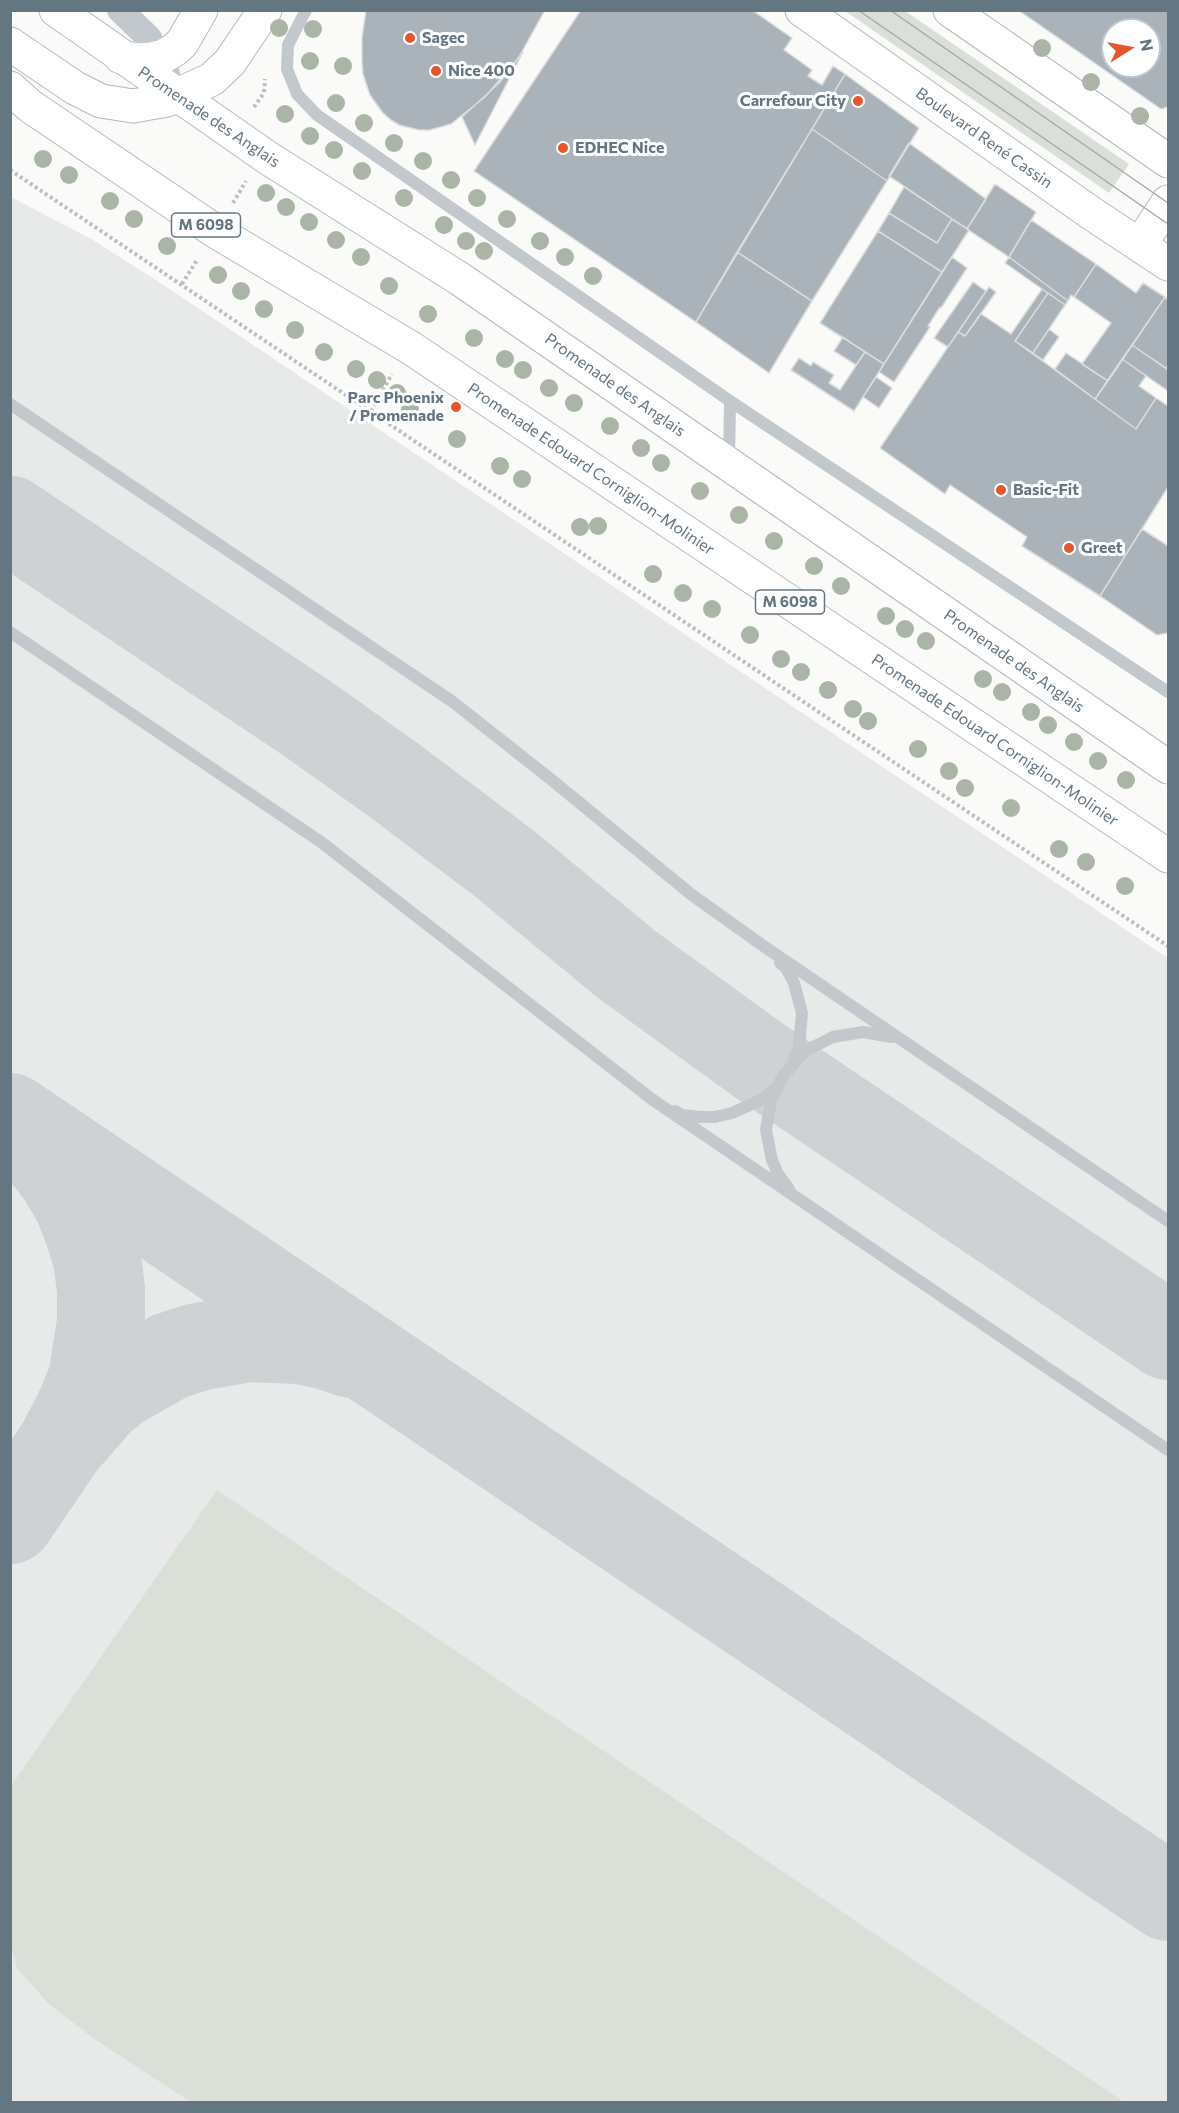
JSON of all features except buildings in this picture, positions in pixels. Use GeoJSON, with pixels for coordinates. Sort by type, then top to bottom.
{"type":"FeatureCollection","features":[{"type":"Feature","properties":{"kind":"main road","name":"Promenade des Anglais"},"geometry":{"type":"LineString","coordinates":[[56,10],[268,158],[460,279],[1168,767]]}},
{"type":"Feature","properties":{"kind":"main road"},"geometry":{"type":"LineString","coordinates":[[121,57],[138,60],[158,57],[174,50],[182,43],[201,10]]}},
{"type":"Feature","properties":{"kind":"main road"},"geometry":{"type":"LineString","coordinates":[[10,44],[75,88],[101,101],[133,106],[154,104],[178,96],[212,79],[230,62],[265,10]]}},
{"type":"Feature","properties":{"kind":"main road","name":"Boulevard René Cassin"},"geometry":{"type":"LineString","coordinates":[[802,10],[1091,213],[1168,264]]}},
{"type":"Feature","properties":{"kind":"main road"},"geometry":{"type":"LineString","coordinates":[[950,10],[1168,161]]}},
{"type":"Feature","properties":{"kind":"main road"},"geometry":{"type":"LineString","coordinates":[[230,62],[224,80],[222,102],[223,113],[231,130]]}},
{"type":"Feature","properties":{"kind":"main road","name":"Promenade Edouard Corniglion-Molinier"},"geometry":{"type":"LineString","coordinates":[[10,88],[30,106],[220,234],[411,348],[1168,856]]}},
{"type":"Feature","properties":{"kind":"main road"},"geometry":{"type":"LineString","coordinates":[[1140,245],[1168,202]]}},
{"type":"Feature","properties":{"kind":"street"},"geometry":{"type":"LineString","coordinates":[[120,10],[143,30],[178,96]]}},
{"type":"Feature","properties":{"kind":"lane"},"geometry":{"type":"LineString","coordinates":[[306,10],[288,45],[287,69],[297,94],[317,115],[730,401],[1168,692]]}},
{"type":"Feature","properties":{"kind":"lane"},"geometry":{"type":"LineString","coordinates":[[729,464],[730,401]]}},
{"type":"Feature","properties":{"kind":"lane"},"geometry":{"type":"LineString","coordinates":[[10,404],[453,702],[692,895],[1168,1221]]}},
{"type":"Feature","properties":{"kind":"lane"},"geometry":{"type":"LineString","coordinates":[[10,632],[330,849],[653,1100],[1168,1450]]}},
{"type":"Feature","properties":{"kind":"lane"},"geometry":{"type":"LineString","coordinates":[[653,1100],[682,1115],[715,1117],[740,1111],[761,1101],[774,1089],[792,1063],[799,1047],[802,1013],[794,983],[786,968],[762,945]]}},
{"type":"Feature","properties":{"kind":"lane"},"geometry":{"type":"LineString","coordinates":[[809,1208],[786,1187],[778,1174],[769,1147],[767,1116],[771,1100],[783,1076],[805,1051],[818,1043],[847,1034],[877,1034],[893,1038],[919,1052]]}},
{"type":"Feature","properties":{"kind":"path"},"geometry":{"type":"LineString","coordinates":[[10,170],[1168,946]]}},
{"type":"Feature","properties":{"kind":"path"},"geometry":{"type":"LineString","coordinates":[[182,284],[199,255]]}},
{"type":"Feature","properties":{"kind":"path"},"geometry":{"type":"LineString","coordinates":[[371,411],[394,371]]}},
{"type":"Feature","properties":{"kind":"shaded area"},"geometry":{"type":"Polygon","coordinates":[[[845,11],[905,11],[1129,164],[1109,193],[845,11]]]}},
{"type":"Feature","properties":{"kind":"shaded area"},"geometry":{"type":"Polygon","coordinates":[[[11,197],[93,240],[165,286],[1168,958],[1168,2102],[11,2102],[11,197]]]}},
{"type":"Feature","properties":{"kind":"shaded area"},"geometry":{"type":"Polygon","coordinates":[[[217,1490],[1124,2102],[191,2102],[93,2038],[48,2003],[17,1968],[10,1941],[11,1786],[217,1490]]]}},
{"type":"Feature","properties":{"kind":"taxiway"},"geometry":{"type":"LineString","coordinates":[[10,520],[308,719],[395,781],[505,864],[626,964],[761,1062],[1168,1336]]}},
{"type":"Feature","properties":{"kind":"taxiway"},"geometry":{"type":"LineString","coordinates":[[10,1117],[1168,1897]]}},
{"type":"Feature","properties":{"kind":"taxiway"},"geometry":{"type":"LineString","coordinates":[[10,1520],[61,1445],[80,1408],[92,1379],[101,1322],[101,1290],[97,1258],[87,1227],[76,1200],[61,1175],[34,1140]]}},
{"type":"Feature","properties":{"kind":"taxiway"},"geometry":{"type":"LineString","coordinates":[[66,1439],[101,1399],[119,1385],[170,1356],[198,1347],[249,1338],[299,1340],[351,1354]]}},
{"type":"Feature","properties":{"kind":"tram line"},"geometry":{"type":"LineString","coordinates":[[858,10],[1168,224]]}},
{"type":"Feature","properties":{"kind":"tram line"},"geometry":{"type":"LineString","coordinates":[[890,10],[1168,203]]}},
{"type":"Feature","properties":{"kind":"place","name":"Sagec"},"geometry":{"type":"Point","coordinates":[410,38]}},
{"type":"Feature","properties":{"kind":"place","name":"Nice 400"},"geometry":{"type":"Point","coordinates":[436,71]}},
{"type":"Feature","properties":{"kind":"place","name":"Carrefour City"},"geometry":{"type":"Point","coordinates":[858,101]}},
{"type":"Feature","properties":{"kind":"place","name":"EDHEC Nice"},"geometry":{"type":"Point","coordinates":[563,148]}},
{"type":"Feature","properties":{"kind":"place","name":"Parc Phoenix / Promenade"},"geometry":{"type":"Point","coordinates":[456,407]}},
{"type":"Feature","properties":{"kind":"place","name":"Basic-Fit"},"geometry":{"type":"Point","coordinates":[1001,490]}},
{"type":"Feature","properties":{"kind":"place","name":"Greet"},"geometry":{"type":"Point","coordinates":[1069,548]}}]}
